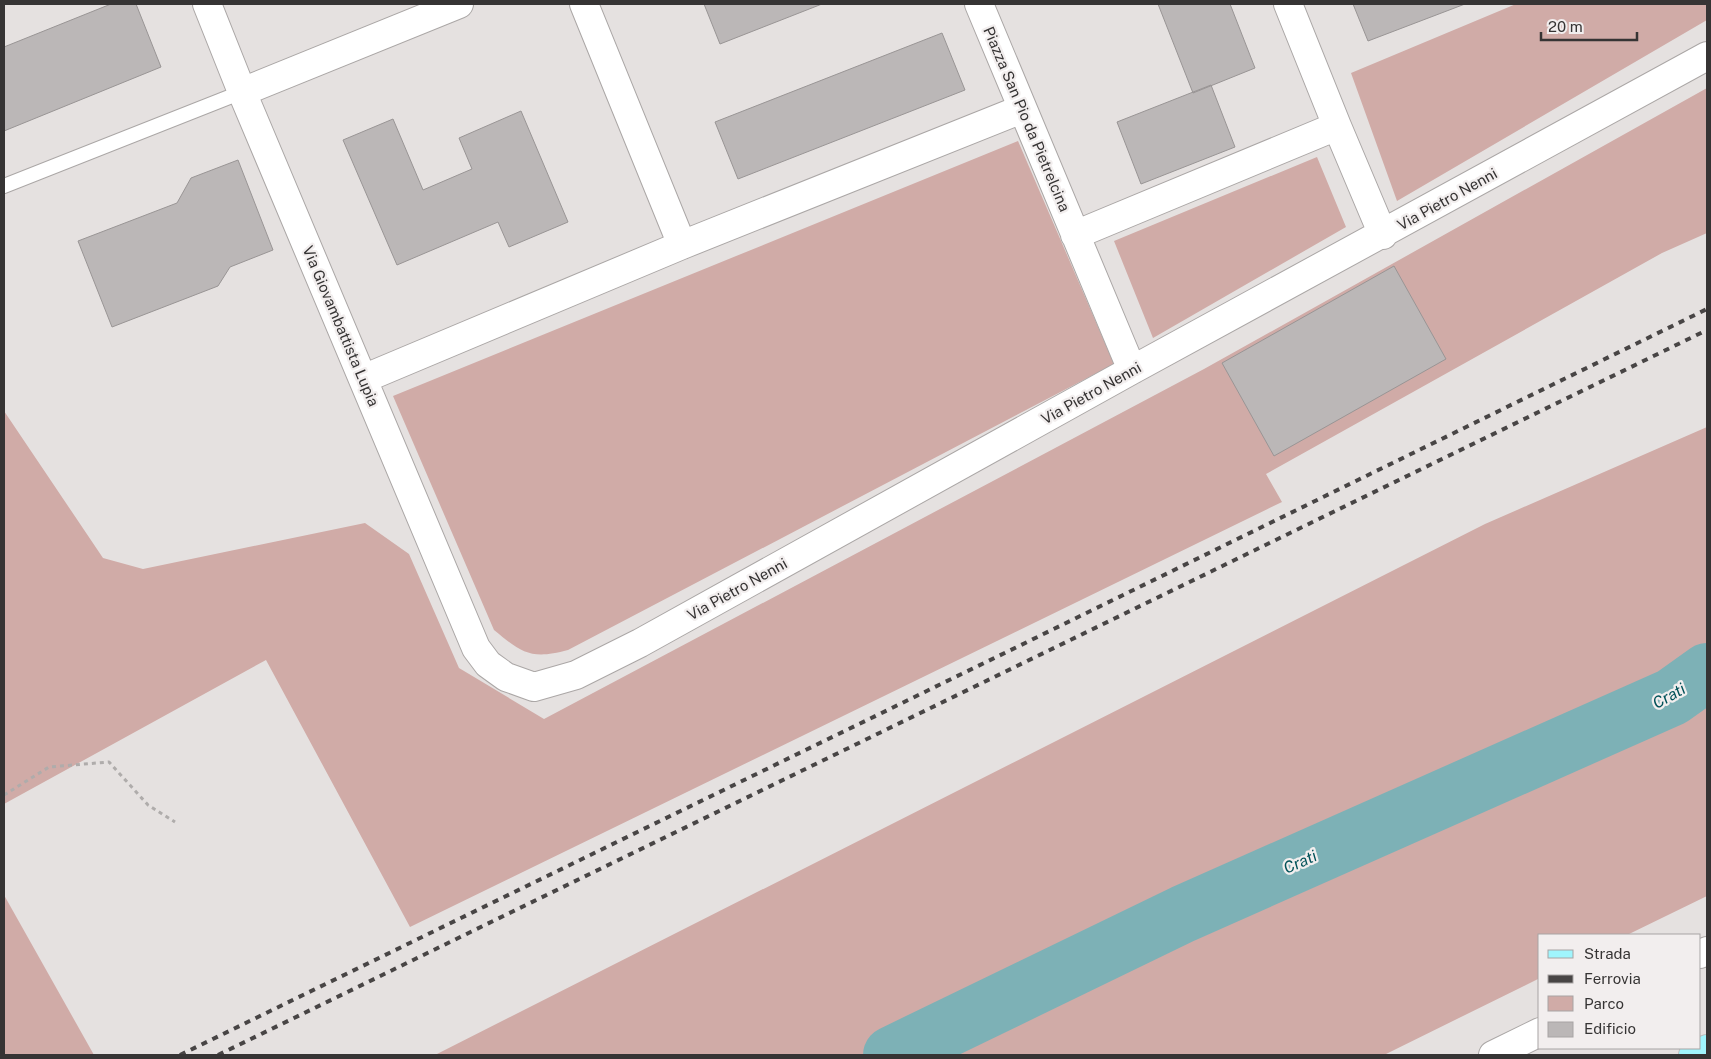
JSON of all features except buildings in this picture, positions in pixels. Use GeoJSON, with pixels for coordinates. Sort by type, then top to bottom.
{"type":"FeatureCollection","features":[{"type":"Feature","properties":{"kind":"main road"},"geometry":{"type":"LineString","coordinates":[[1693,1055],[1707,1049]]}},
{"type":"Feature","properties":{"kind":"street","name":"Via Giovambattista Lupia"},"geometry":{"type":"LineString","coordinates":[[207,4],[242,92],[476,648]]}},
{"type":"Feature","properties":{"kind":"street"},"geometry":{"type":"LineString","coordinates":[[242,92],[459,4]]}},
{"type":"Feature","properties":{"kind":"street"},"geometry":{"type":"LineString","coordinates":[[584,4],[682,245]]}},
{"type":"Feature","properties":{"kind":"street","name":"Piazza San Pio da Pietrelcina"},"geometry":{"type":"LineString","coordinates":[[979,4],[1132,370]]}},
{"type":"Feature","properties":{"kind":"street"},"geometry":{"type":"LineString","coordinates":[[1288,4],[1382,235]]}},
{"type":"Feature","properties":{"kind":"street","name":"Via Pietro Nenni"},"geometry":{"type":"LineString","coordinates":[[476,648],[488,664],[506,677],[534,686],[576,675],[640,643],[1132,370],[1707,56]]}},
{"type":"Feature","properties":{"kind":"street"},"geometry":{"type":"LineString","coordinates":[[363,379],[682,245],[1022,109]]}},
{"type":"Feature","properties":{"kind":"street"},"geometry":{"type":"LineString","coordinates":[[1075,235],[1337,126]]}},
{"type":"Feature","properties":{"kind":"street"},"geometry":{"type":"LineString","coordinates":[[1492,1055],[1538,1033]]}},
{"type":"Feature","properties":{"kind":"lane"},"geometry":{"type":"LineString","coordinates":[[4,186],[242,92]]}},
{"type":"Feature","properties":{"kind":"path"},"geometry":{"type":"LineString","coordinates":[[4,795],[49,767],[109,762],[148,805],[175,822]]}},
{"type":"Feature","properties":{"kind":"green space"},"geometry":{"type":"Polygon","coordinates":[[[1516,4],[1707,4],[1707,20],[1397,201],[1351,73],[1516,4]]]}},
{"type":"Feature","properties":{"kind":"green space"},"geometry":{"type":"Polygon","coordinates":[[[1707,88],[1707,233],[1662,253],[1266,474],[1282,502],[410,927],[266,660],[4,804],[4,411],[103,558],[143,569],[365,523],[409,554],[459,668],[544,719],[1204,369],[1707,88]]]}},
{"type":"Feature","properties":{"kind":"green space"},"geometry":{"type":"Polygon","coordinates":[[[1018,141],[1114,364],[568,650],[545,654],[528,652],[512,644],[494,630],[393,396],[1018,141]]]}},
{"type":"Feature","properties":{"kind":"green space"},"geometry":{"type":"Polygon","coordinates":[[[1317,157],[1346,227],[1153,338],[1114,241],[1317,157]]]}},
{"type":"Feature","properties":{"kind":"green space"},"geometry":{"type":"Polygon","coordinates":[[[1707,427],[1707,896],[1629,934],[1538,934],[1538,979],[1384,1055],[435,1055],[1485,524],[1707,427]]]}},
{"type":"Feature","properties":{"kind":"green space"},"geometry":{"type":"Polygon","coordinates":[[[4,895],[94,1055],[4,1055],[4,895]]]}},
{"type":"Feature","properties":{"kind":"waterway","name":"Crati"},"geometry":{"type":"LineString","coordinates":[[892,1055],[1183,914],[1672,697],[1707,672]]}},
{"type":"Feature","properties":{"kind":"railway"},"geometry":{"type":"LineString","coordinates":[[180,1055],[1707,309]]}},
{"type":"Feature","properties":{"kind":"railway"},"geometry":{"type":"LineString","coordinates":[[218,1055],[1707,330]]}}]}
